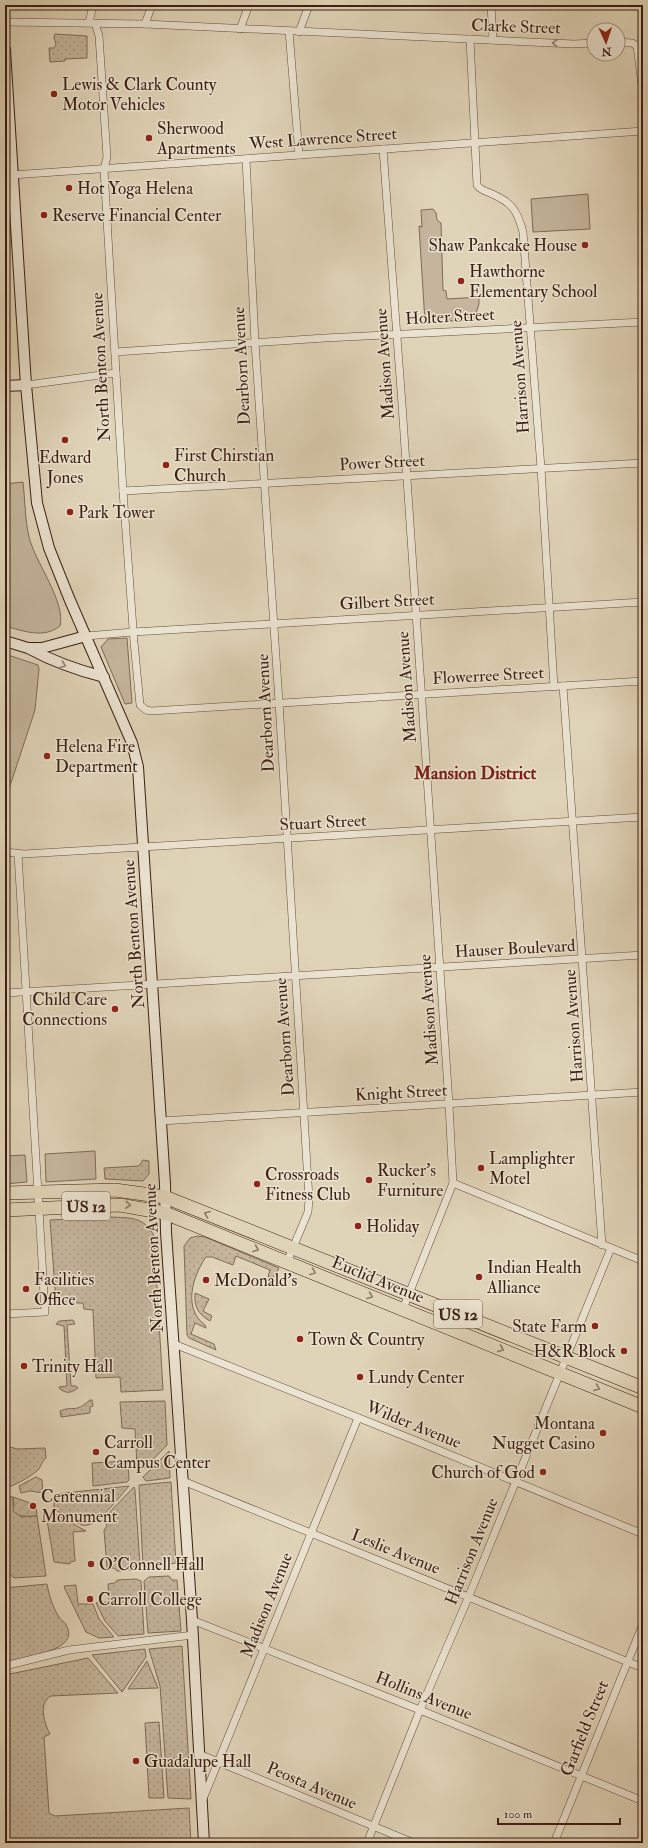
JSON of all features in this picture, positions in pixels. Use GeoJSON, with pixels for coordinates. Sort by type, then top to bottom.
{"type":"FeatureCollection","features":[{"type":"Feature","properties":{"kind":"highway","name":"US 12"},"geometry":{"type":"LineString","coordinates":[[5,1193],[115,1190],[142,1192],[165,1197]]}},
{"type":"Feature","properties":{"kind":"highway","name":"Euclid Avenue"},"geometry":{"type":"LineString","coordinates":[[165,1197],[643,1388]]}},
{"type":"Feature","properties":{"kind":"highway","name":"US 12"},"geometry":{"type":"LineString","coordinates":[[5,1210],[120,1205],[165,1213]]}},
{"type":"Feature","properties":{"kind":"highway","name":"Euclid Avenue"},"geometry":{"type":"LineString","coordinates":[[165,1213],[643,1407]]}},
{"type":"Feature","properties":{"kind":"main road","name":"North Benton Avenue"},"geometry":{"type":"LineString","coordinates":[[5,50],[8,176],[37,504],[49,548],[136,754],[140,782],[161,1122],[165,1213],[193,1635],[204,1843]]}},
{"type":"Feature","properties":{"kind":"main road"},"geometry":{"type":"LineString","coordinates":[[5,386],[26,385]]}},
{"type":"Feature","properties":{"kind":"main road"},"geometry":{"type":"LineString","coordinates":[[28,648],[48,647],[86,636]]}},
{"type":"Feature","properties":{"kind":"main road"},"geometry":{"type":"LineString","coordinates":[[5,641],[28,648],[52,661],[72,669],[104,677]]}},
{"type":"Feature","properties":{"kind":"street","name":"North Benton Avenue"},"geometry":{"type":"LineString","coordinates":[[93,5],[92,23],[99,36],[107,157],[104,169],[133,632],[139,700],[143,708]]}},
{"type":"Feature","properties":{"kind":"street"},"geometry":{"type":"LineString","coordinates":[[145,24],[152,5]]}},
{"type":"Feature","properties":{"kind":"street"},"geometry":{"type":"LineString","coordinates":[[240,29],[249,5]]}},
{"type":"Feature","properties":{"kind":"street"},"geometry":{"type":"LineString","coordinates":[[299,32],[309,5]]}},
{"type":"Feature","properties":{"kind":"street"},"geometry":{"type":"LineString","coordinates":[[491,5],[493,40]]}},
{"type":"Feature","properties":{"kind":"street","name":"Clarke Street"},"geometry":{"type":"LineString","coordinates":[[5,22],[145,24],[299,32],[586,43]]}},
{"type":"Feature","properties":{"kind":"street"},"geometry":{"type":"LineString","coordinates":[[289,31],[299,155]]}},
{"type":"Feature","properties":{"kind":"street","name":"Harrison Avenue"},"geometry":{"type":"LineString","coordinates":[[470,39],[477,185],[480,189],[506,200],[516,214],[523,232],[541,468],[554,686]]}},
{"type":"Feature","properties":{"kind":"street"},"geometry":{"type":"LineString","coordinates":[[626,43],[632,43],[636,46],[640,54],[643,93]]}},
{"type":"Feature","properties":{"kind":"street","name":"West Lawrence Street"},"geometry":{"type":"LineString","coordinates":[[8,176],[643,132]]}},
{"type":"Feature","properties":{"kind":"street","name":"Madison Avenue"},"geometry":{"type":"LineString","coordinates":[[383,150],[422,694],[453,1183],[403,1309]]}},
{"type":"Feature","properties":{"kind":"street","name":"Dearborn Avenue"},"geometry":{"type":"LineString","coordinates":[[246,159],[255,342],[280,702],[309,1199],[308,1212],[287,1262]]}},
{"type":"Feature","properties":{"kind":"street","name":"Holter Street"},"geometry":{"type":"LineString","coordinates":[[115,352],[255,342],[643,322]]}},
{"type":"Feature","properties":{"kind":"street"},"geometry":{"type":"LineString","coordinates":[[26,385],[116,373]]}},
{"type":"Feature","properties":{"kind":"street","name":"Power Street"},"geometry":{"type":"LineString","coordinates":[[123,491],[541,468],[643,464]]}},
{"type":"Feature","properties":{"kind":"street","name":"Gilbert Street"},"geometry":{"type":"LineString","coordinates":[[86,636],[274,623],[643,602]]}},
{"type":"Feature","properties":{"kind":"street","name":"Flowerree Street"},"geometry":{"type":"LineString","coordinates":[[143,708],[151,710],[643,681]]}},
{"type":"Feature","properties":{"kind":"street","name":"Harrison Avenue"},"geometry":{"type":"LineString","coordinates":[[564,686],[572,822],[593,1095],[602,1244]]}},
{"type":"Feature","properties":{"kind":"street","name":"Stuart Street"},"geometry":{"type":"LineString","coordinates":[[5,852],[18,854],[643,817]]}},
{"type":"Feature","properties":{"kind":"street"},"geometry":{"type":"LineString","coordinates":[[5,1314],[45,1312],[18,854]]}},
{"type":"Feature","properties":{"kind":"street","name":"Hauser Boulevard"},"geometry":{"type":"LineString","coordinates":[[5,993],[643,955]]}},
{"type":"Feature","properties":{"kind":"street","name":"Knight Street"},"geometry":{"type":"LineString","coordinates":[[161,1122],[643,1092]]}},
{"type":"Feature","properties":{"kind":"street"},"geometry":{"type":"LineString","coordinates":[[453,1183],[643,1261]]}},
{"type":"Feature","properties":{"kind":"street","name":"Harrison Avenue"},"geometry":{"type":"LineString","coordinates":[[368,1843],[420,1710],[469,1596],[611,1248]]}},
{"type":"Feature","properties":{"kind":"street","name":"Wilder Avenue"},"geometry":{"type":"LineString","coordinates":[[174,1344],[643,1534]]}},
{"type":"Feature","properties":{"kind":"street","name":"Madison Avenue"},"geometry":{"type":"LineString","coordinates":[[202,1803],[358,1418]]}},
{"type":"Feature","properties":{"kind":"street","name":"Leslie Avenue"},"geometry":{"type":"LineString","coordinates":[[183,1481],[643,1668]]}},
{"type":"Feature","properties":{"kind":"street","name":"Hollins Avenue"},"geometry":{"type":"LineString","coordinates":[[192,1620],[265,1647],[643,1801]]}},
{"type":"Feature","properties":{"kind":"street","name":"Garfield Street"},"geometry":{"type":"LineString","coordinates":[[554,1843],[643,1624]]}},
{"type":"Feature","properties":{"kind":"street"},"geometry":{"type":"LineString","coordinates":[[5,1666],[69,1650],[193,1635]]}},
{"type":"Feature","properties":{"kind":"street","name":"Peosta Avenue"},"geometry":{"type":"LineString","coordinates":[[199,1754],[414,1843]]}},
{"type":"Feature","properties":{"kind":"shaded area"},"geometry":{"type":"Polygon","coordinates":[[[55,34],[87,36],[87,58],[65,59],[65,61],[50,62],[49,48],[54,48],[56,44],[54,38],[55,34]]]}},
{"type":"Feature","properties":{"kind":"shaded area"},"geometry":{"type":"Polygon","coordinates":[[[588,194],[590,229],[533,232],[531,199],[588,194]]]}},
{"type":"Feature","properties":{"kind":"shaded area"},"geometry":{"type":"Polygon","coordinates":[[[433,209],[436,213],[437,220],[441,223],[443,290],[446,291],[447,299],[479,297],[479,304],[474,320],[425,322],[419,226],[422,227],[421,210],[433,209]]]}},
{"type":"Feature","properties":{"kind":"shaded area"},"geometry":{"type":"Polygon","coordinates":[[[23,482],[29,537],[32,547],[59,605],[61,616],[60,626],[54,630],[40,633],[33,633],[5,626],[5,484],[23,482]]]}},
{"type":"Feature","properties":{"kind":"shaded area"},"geometry":{"type":"Polygon","coordinates":[[[127,638],[132,703],[125,704],[101,647],[108,639],[127,638]]]}},
{"type":"Feature","properties":{"kind":"shaded area"},"geometry":{"type":"Polygon","coordinates":[[[5,654],[38,665],[39,669],[35,710],[5,801],[5,654]]]}},
{"type":"Feature","properties":{"kind":"shaded area"},"geometry":{"type":"Polygon","coordinates":[[[95,1151],[96,1179],[46,1182],[45,1154],[95,1151]]]}},
{"type":"Feature","properties":{"kind":"shaded area"},"geometry":{"type":"Polygon","coordinates":[[[25,1155],[27,1182],[5,1184],[5,1156],[25,1155]]]}},
{"type":"Feature","properties":{"kind":"shaded area"},"geometry":{"type":"Polygon","coordinates":[[[143,1160],[149,1161],[149,1174],[143,1181],[105,1179],[104,1168],[139,1166],[143,1160]]]}},
{"type":"Feature","properties":{"kind":"shaded area"},"geometry":{"type":"Polygon","coordinates":[[[110,1217],[130,1218],[141,1221],[150,1229],[154,1236],[163,1390],[121,1392],[120,1377],[96,1378],[93,1310],[84,1309],[83,1303],[56,1303],[50,1220],[110,1217]]]}},
{"type":"Feature","properties":{"kind":"shaded area"},"geometry":{"type":"Polygon","coordinates":[[[197,1236],[205,1237],[279,1268],[273,1277],[268,1277],[270,1270],[236,1256],[233,1265],[212,1257],[206,1257],[194,1283],[192,1302],[198,1318],[206,1328],[195,1323],[191,1334],[214,1344],[216,1350],[189,1338],[187,1335],[184,1246],[190,1238],[197,1236]]]}},
{"type":"Feature","properties":{"kind":"shaded area"},"geometry":{"type":"Polygon","coordinates":[[[195,1293],[209,1299],[203,1311],[212,1316],[210,1321],[202,1316],[198,1310],[195,1302],[195,1293]]]}},
{"type":"Feature","properties":{"kind":"shaded area"},"geometry":{"type":"Polygon","coordinates":[[[73,1320],[75,1324],[67,1325],[71,1386],[76,1386],[78,1388],[71,1392],[65,1392],[59,1387],[67,1386],[64,1326],[56,1324],[59,1321],[73,1320]]]}},
{"type":"Feature","properties":{"kind":"shaded area"},"geometry":{"type":"Polygon","coordinates":[[[92,1400],[93,1406],[90,1407],[90,1413],[61,1417],[60,1411],[81,1407],[92,1400]]]}},
{"type":"Feature","properties":{"kind":"shaded area"},"geometry":{"type":"Polygon","coordinates":[[[165,1401],[167,1445],[145,1468],[137,1465],[135,1429],[122,1428],[120,1402],[165,1401]]]}},
{"type":"Feature","properties":{"kind":"shaded area"},"geometry":{"type":"Polygon","coordinates":[[[5,1446],[18,1449],[45,1448],[46,1458],[38,1470],[33,1474],[18,1483],[5,1488],[5,1446]]]}},
{"type":"Feature","properties":{"kind":"shaded area"},"geometry":{"type":"Polygon","coordinates":[[[169,1451],[170,1478],[146,1481],[143,1477],[169,1451]]]}},
{"type":"Feature","properties":{"kind":"shaded area"},"geometry":{"type":"Polygon","coordinates":[[[128,1461],[129,1480],[127,1482],[93,1486],[92,1463],[128,1461]]]}},
{"type":"Feature","properties":{"kind":"shaded area"},"geometry":{"type":"Polygon","coordinates":[[[36,1477],[42,1480],[43,1493],[30,1491],[21,1493],[19,1486],[36,1477]]]}},
{"type":"Feature","properties":{"kind":"shaded area"},"geometry":{"type":"Polygon","coordinates":[[[171,1482],[176,1563],[170,1564],[168,1568],[148,1569],[143,1566],[139,1485],[171,1482]]]}},
{"type":"Feature","properties":{"kind":"shaded area"},"geometry":{"type":"Polygon","coordinates":[[[129,1486],[107,1511],[94,1522],[87,1525],[82,1525],[54,1509],[54,1498],[56,1494],[129,1486]]]}},
{"type":"Feature","properties":{"kind":"shaded area"},"geometry":{"type":"Polygon","coordinates":[[[134,1487],[140,1566],[135,1570],[117,1571],[114,1568],[107,1568],[104,1530],[107,1526],[104,1518],[134,1487]]]}},
{"type":"Feature","properties":{"kind":"shaded area"},"geometry":{"type":"Polygon","coordinates":[[[5,1496],[13,1497],[13,1506],[21,1517],[37,1516],[46,1576],[14,1578],[5,1570],[5,1496]]]}},
{"type":"Feature","properties":{"kind":"shaded area"},"geometry":{"type":"Polygon","coordinates":[[[13,1497],[36,1505],[37,1516],[18,1515],[13,1511],[13,1497]]]}},
{"type":"Feature","properties":{"kind":"shaded area"},"geometry":{"type":"Polygon","coordinates":[[[53,1513],[86,1531],[73,1532],[75,1561],[70,1562],[70,1564],[54,1562],[47,1520],[53,1513]]]}},
{"type":"Feature","properties":{"kind":"shaded area"},"geometry":{"type":"Polygon","coordinates":[[[169,1576],[172,1580],[177,1580],[181,1631],[148,1633],[144,1581],[149,1577],[169,1576]]]}},
{"type":"Feature","properties":{"kind":"shaded area"},"geometry":{"type":"Polygon","coordinates":[[[136,1579],[141,1581],[144,1634],[118,1636],[105,1621],[96,1603],[109,1602],[108,1584],[115,1583],[117,1580],[136,1579]]]}},
{"type":"Feature","properties":{"kind":"shaded area"},"geometry":{"type":"Polygon","coordinates":[[[47,1584],[55,1610],[68,1629],[68,1637],[64,1643],[45,1653],[5,1662],[5,1588],[47,1584]]]}},
{"type":"Feature","properties":{"kind":"shaded area"},"geometry":{"type":"Polygon","coordinates":[[[76,1585],[78,1604],[93,1604],[99,1619],[114,1637],[99,1638],[86,1632],[64,1586],[76,1585]]]}},
{"type":"Feature","properties":{"kind":"shaded area"},"geometry":{"type":"Polygon","coordinates":[[[182,1646],[191,1799],[168,1798],[160,1686],[149,1649],[182,1646]]]}},
{"type":"Feature","properties":{"kind":"shaded area"},"geometry":{"type":"Polygon","coordinates":[[[145,1649],[146,1657],[122,1692],[92,1655],[145,1649]]]}},
{"type":"Feature","properties":{"kind":"shaded area"},"geometry":{"type":"Polygon","coordinates":[[[88,1658],[118,1693],[51,1696],[47,1699],[43,1708],[43,1714],[50,1734],[44,1737],[49,1813],[55,1816],[189,1808],[191,1843],[5,1843],[5,1675],[88,1658]]]}},
{"type":"Feature","properties":{"kind":"shaded area"},"geometry":{"type":"Polygon","coordinates":[[[147,1661],[158,1688],[128,1689],[147,1661]]]}},
{"type":"Feature","properties":{"kind":"shaded area"},"geometry":{"type":"Polygon","coordinates":[[[159,1722],[164,1798],[149,1798],[145,1723],[159,1722]]]}},
{"type":"Feature","properties":{"kind":"place","name":"Lewis & Clark County Motor Vehicles"},"geometry":{"type":"Point","coordinates":[54,94]}},
{"type":"Feature","properties":{"kind":"place","name":"Sherwood Apartments"},"geometry":{"type":"Point","coordinates":[149,138]}},
{"type":"Feature","properties":{"kind":"place","name":"Hot Yoga Helena"},"geometry":{"type":"Point","coordinates":[69,188]}},
{"type":"Feature","properties":{"kind":"place","name":"Reserve Financial Center"},"geometry":{"type":"Point","coordinates":[44,215]}},
{"type":"Feature","properties":{"kind":"place","name":"Shaw Pankcake House"},"geometry":{"type":"Point","coordinates":[585,245]}},
{"type":"Feature","properties":{"kind":"place","name":"Hawthorne Elementary School"},"geometry":{"type":"Point","coordinates":[461,281]}},
{"type":"Feature","properties":{"kind":"place","name":"Edward Jones"},"geometry":{"type":"Point","coordinates":[65,440]}},
{"type":"Feature","properties":{"kind":"place","name":"First Chirstian Church"},"geometry":{"type":"Point","coordinates":[166,465]}},
{"type":"Feature","properties":{"kind":"place","name":"Park Tower"},"geometry":{"type":"Point","coordinates":[70,512]}},
{"type":"Feature","properties":{"kind":"place","name":"Helena Fire Department"},"geometry":{"type":"Point","coordinates":[47,756]}},
{"type":"Feature","properties":{"kind":"place","name":"Child Care Connections"},"geometry":{"type":"Point","coordinates":[115,1009]}},
{"type":"Feature","properties":{"kind":"place","name":"Lamplighter Motel"},"geometry":{"type":"Point","coordinates":[481,1168]}},
{"type":"Feature","properties":{"kind":"place","name":"Rucker's Furniture"},"geometry":{"type":"Point","coordinates":[369,1180]}},
{"type":"Feature","properties":{"kind":"place","name":"Crossroads Fitness Club"},"geometry":{"type":"Point","coordinates":[257,1184]}},
{"type":"Feature","properties":{"kind":"place","name":"Holiday"},"geometry":{"type":"Point","coordinates":[358,1226]}},
{"type":"Feature","properties":{"kind":"place","name":"Indian Health Alliance"},"geometry":{"type":"Point","coordinates":[479,1277]}},
{"type":"Feature","properties":{"kind":"place","name":"McDonald's"},"geometry":{"type":"Point","coordinates":[206,1280]}},
{"type":"Feature","properties":{"kind":"place","name":"Facilities Office"},"geometry":{"type":"Point","coordinates":[26,1289]}},
{"type":"Feature","properties":{"kind":"place","name":"State Farm"},"geometry":{"type":"Point","coordinates":[595,1326]}},
{"type":"Feature","properties":{"kind":"place","name":"Town & Country"},"geometry":{"type":"Point","coordinates":[300,1339]}},
{"type":"Feature","properties":{"kind":"place","name":"H&R Block"},"geometry":{"type":"Point","coordinates":[624,1351]}},
{"type":"Feature","properties":{"kind":"place","name":"Trinity Hall"},"geometry":{"type":"Point","coordinates":[24,1366]}},
{"type":"Feature","properties":{"kind":"place","name":"Lundy Center"},"geometry":{"type":"Point","coordinates":[360,1377]}},
{"type":"Feature","properties":{"kind":"place","name":"Montana Nugget Casino"},"geometry":{"type":"Point","coordinates":[603,1433]}},
{"type":"Feature","properties":{"kind":"place","name":"Carroll Campus Center"},"geometry":{"type":"Point","coordinates":[96,1452]}},
{"type":"Feature","properties":{"kind":"place","name":"Church of God"},"geometry":{"type":"Point","coordinates":[543,1472]}},
{"type":"Feature","properties":{"kind":"place","name":"Centennial Monument"},"geometry":{"type":"Point","coordinates":[33,1506]}},
{"type":"Feature","properties":{"kind":"place","name":"O'Connell Hall"},"geometry":{"type":"Point","coordinates":[91,1564]}},
{"type":"Feature","properties":{"kind":"place","name":"Carroll College"},"geometry":{"type":"Point","coordinates":[90,1599]}},
{"type":"Feature","properties":{"kind":"place","name":"Guadalupe Hall"},"geometry":{"type":"Point","coordinates":[136,1761]}},
{"type":"Feature","properties":{"kind":"district","name":"Mansion District"},"geometry":{"type":"Point","coordinates":[475,773]}}]}
